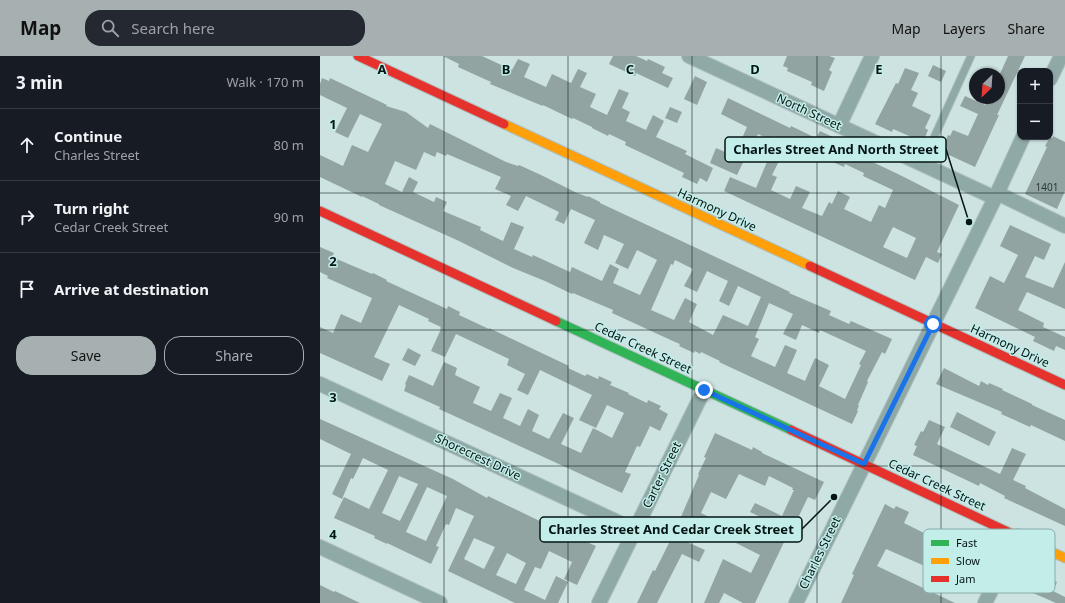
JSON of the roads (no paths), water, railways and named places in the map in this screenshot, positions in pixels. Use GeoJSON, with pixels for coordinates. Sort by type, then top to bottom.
{"type":"FeatureCollection","features":[{"type":"Feature","properties":{"kind":"street","name":"Harmony Drive"},"geometry":{"type":"LineString","coordinates":[[358,56],[1065,385]]}},
{"type":"Feature","properties":{"kind":"street","name":"North Street"},"geometry":{"type":"LineString","coordinates":[[691,56],[922,164],[1065,226]]}},
{"type":"Feature","properties":{"kind":"street"},"geometry":{"type":"LineString","coordinates":[[839,126],[872,56]]}},
{"type":"Feature","properties":{"kind":"street"},"geometry":{"type":"LineString","coordinates":[[1053,73],[1061,56]]}},
{"type":"Feature","properties":{"kind":"street","name":"Charles Street"},"geometry":{"type":"LineString","coordinates":[[796,603],[996,196],[1022,140]]}},
{"type":"Feature","properties":{"kind":"street","name":"Cedar Creek Street"},"geometry":{"type":"LineString","coordinates":[[320,211],[1003,529]]}},
{"type":"Feature","properties":{"kind":"street","name":"Shorecrest Drive"},"geometry":{"type":"LineString","coordinates":[[320,384],[635,530]]}},
{"type":"Feature","properties":{"kind":"street","name":"Carter Street"},"geometry":{"type":"LineString","coordinates":[[599,603],[704,390]]}},
{"type":"Feature","properties":{"kind":"street"},"geometry":{"type":"LineString","coordinates":[[320,547],[440,603]]}},
{"type":"Feature","properties":{"kind":"street","name":"Cedar Creek Street"},"geometry":{"type":"LineString","coordinates":[[1055,553],[1065,558]]}},
{"type":"Feature","properties":{"kind":"street"},"geometry":{"type":"LineString","coordinates":[[985,603],[990,593]]}},
{"type":"Feature","properties":{"kind":"lane"},"geometry":{"type":"LineString","coordinates":[[922,164],[970,56]]}},
{"type":"Feature","properties":{"kind":"place","name":"Charles Street And North Street"},"geometry":{"type":"Point","coordinates":[969,222]}},
{"type":"Feature","properties":{"kind":"place","name":"Charles Street And Cedar Creek Street"},"geometry":{"type":"Point","coordinates":[834,497]}}]}
